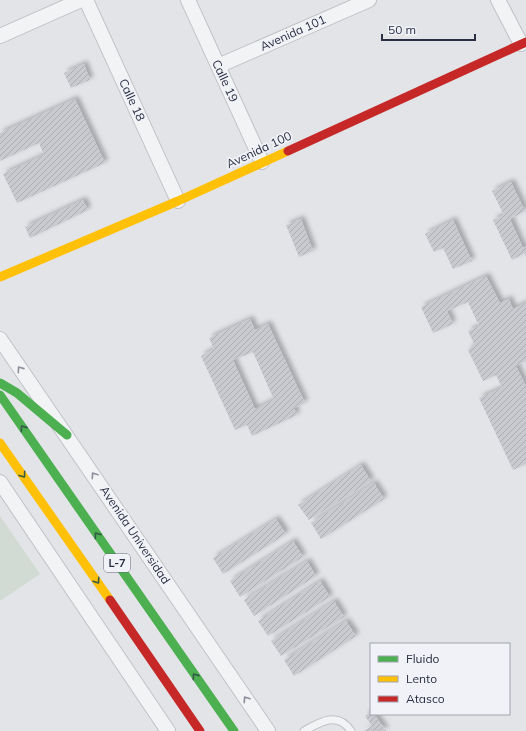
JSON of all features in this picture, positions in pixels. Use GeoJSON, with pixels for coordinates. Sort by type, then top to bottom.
{"type":"FeatureCollection","features":[{"type":"Feature","properties":{"kind":"main road","name":"Avenida 100"},"geometry":{"type":"LineString","coordinates":[[0,277],[178,201],[523,43]]}},
{"type":"Feature","properties":{"kind":"main road"},"geometry":{"type":"LineString","coordinates":[[0,383],[17,394],[67,435]]}},
{"type":"Feature","properties":{"kind":"main road","name":"L-7"},"geometry":{"type":"LineString","coordinates":[[0,395],[234,731]]}},
{"type":"Feature","properties":{"kind":"main road","name":"L-7"},"geometry":{"type":"LineString","coordinates":[[0,443],[58,524],[200,731]]}},
{"type":"Feature","properties":{"kind":"street"},"geometry":{"type":"LineString","coordinates":[[0,36],[81,0]]}},
{"type":"Feature","properties":{"kind":"street","name":"Calle 18"},"geometry":{"type":"LineString","coordinates":[[86,0],[178,201]]}},
{"type":"Feature","properties":{"kind":"street","name":"Calle 19"},"geometry":{"type":"LineString","coordinates":[[188,0],[262,162]]}},
{"type":"Feature","properties":{"kind":"street","name":"Avenida 101"},"geometry":{"type":"LineString","coordinates":[[218,66],[369,0]]}},
{"type":"Feature","properties":{"kind":"street"},"geometry":{"type":"LineString","coordinates":[[498,0],[523,43]]}},
{"type":"Feature","properties":{"kind":"street","name":"Avenida Universidad"},"geometry":{"type":"LineString","coordinates":[[0,340],[67,435],[268,731]]}},
{"type":"Feature","properties":{"kind":"street"},"geometry":{"type":"LineString","coordinates":[[0,482],[168,731]]}},
{"type":"Feature","properties":{"kind":"lane"},"geometry":{"type":"LineString","coordinates":[[304,731],[323,720],[338,720],[348,726],[351,731]]}},
{"type":"Feature","properties":{"kind":"shaded area"},"geometry":{"type":"Polygon","coordinates":[[[0,516],[40,574],[0,601],[0,516]]]}},
{"type":"Feature","properties":{"kind":"building"},"geometry":{"type":"Polygon","coordinates":[[[84,64],[90,80],[71,88],[64,73],[84,64]]]}},
{"type":"Feature","properties":{"kind":"building"},"geometry":{"type":"Polygon","coordinates":[[[75,99],[105,163],[17,203],[3,174],[44,155],[39,143],[0,161],[0,133],[75,99]]]}},
{"type":"Feature","properties":{"kind":"building"},"geometry":{"type":"Polygon","coordinates":[[[511,182],[525,211],[510,219],[523,248],[526,246],[526,257],[525,253],[512,260],[493,220],[504,215],[492,191],[511,182]]]}},
{"type":"Feature","properties":{"kind":"building"},"geometry":{"type":"Polygon","coordinates":[[[83,200],[88,210],[30,238],[25,227],[83,200]]]}},
{"type":"Feature","properties":{"kind":"building"},"geometry":{"type":"Polygon","coordinates":[[[301,219],[313,251],[299,257],[286,225],[301,219]]]}},
{"type":"Feature","properties":{"kind":"building"},"geometry":{"type":"Polygon","coordinates":[[[453,220],[472,261],[453,269],[443,248],[434,252],[425,234],[453,220]]]}},
{"type":"Feature","properties":{"kind":"building"},"geometry":{"type":"Polygon","coordinates":[[[486,276],[500,303],[509,299],[513,309],[526,303],[526,361],[516,366],[526,386],[526,464],[513,470],[479,398],[502,388],[496,375],[483,381],[468,350],[474,344],[468,331],[479,326],[468,302],[447,311],[453,324],[433,333],[421,307],[486,276]]]}},
{"type":"Feature","properties":{"kind":"building"},"geometry":{"type":"Polygon","coordinates":[[[250,319],[255,330],[268,324],[305,403],[294,408],[297,415],[252,436],[247,425],[235,430],[201,356],[214,349],[209,338],[250,319]],[[253,352],[233,360],[255,409],[274,400],[253,352]]]}},
{"type":"Feature","properties":{"kind":"building"},"geometry":{"type":"Polygon","coordinates":[[[361,465],[371,481],[309,520],[298,505],[361,465]]]}},
{"type":"Feature","properties":{"kind":"building"},"geometry":{"type":"Polygon","coordinates":[[[374,483],[384,499],[321,539],[311,523],[374,483]]]}},
{"type":"Feature","properties":{"kind":"building"},"geometry":{"type":"Polygon","coordinates":[[[276,519],[286,534],[223,574],[213,558],[276,519]]]}},
{"type":"Feature","properties":{"kind":"building"},"geometry":{"type":"Polygon","coordinates":[[[293,541],[303,557],[240,597],[230,581],[293,541]]]}},
{"type":"Feature","properties":{"kind":"building"},"geometry":{"type":"Polygon","coordinates":[[[307,561],[316,576],[254,616],[244,600],[307,561]]]}},
{"type":"Feature","properties":{"kind":"building"},"geometry":{"type":"Polygon","coordinates":[[[320,581],[330,597],[268,636],[258,621],[320,581]]]}},
{"type":"Feature","properties":{"kind":"building"},"geometry":{"type":"Polygon","coordinates":[[[334,601],[344,617],[281,656],[271,641],[334,601]]]}},
{"type":"Feature","properties":{"kind":"building"},"geometry":{"type":"Polygon","coordinates":[[[346,621],[356,636],[294,676],[284,660],[346,621]]]}},
{"type":"Feature","properties":{"kind":"building"},"geometry":{"type":"Polygon","coordinates":[[[370,713],[370,715],[375,715],[386,731],[364,731],[372,726],[365,716],[370,713]]]}},
{"type":"Feature","properties":{"kind":"traffic: fast"},"geometry":{"type":"LineString","coordinates":[[0,383],[17,393],[67,435]]}},
{"type":"Feature","properties":{"kind":"traffic: fast"},"geometry":{"type":"LineString","coordinates":[[0,395],[234,731]]}},
{"type":"Feature","properties":{"kind":"traffic: slow"},"geometry":{"type":"LineString","coordinates":[[0,277],[178,201],[288,151]]}},
{"type":"Feature","properties":{"kind":"traffic: slow"},"geometry":{"type":"LineString","coordinates":[[0,443],[110,600]]}},
{"type":"Feature","properties":{"kind":"traffic: jam"},"geometry":{"type":"LineString","coordinates":[[288,151],[526,42]]}},
{"type":"Feature","properties":{"kind":"traffic: jam"},"geometry":{"type":"LineString","coordinates":[[110,600],[200,731]]}}]}
